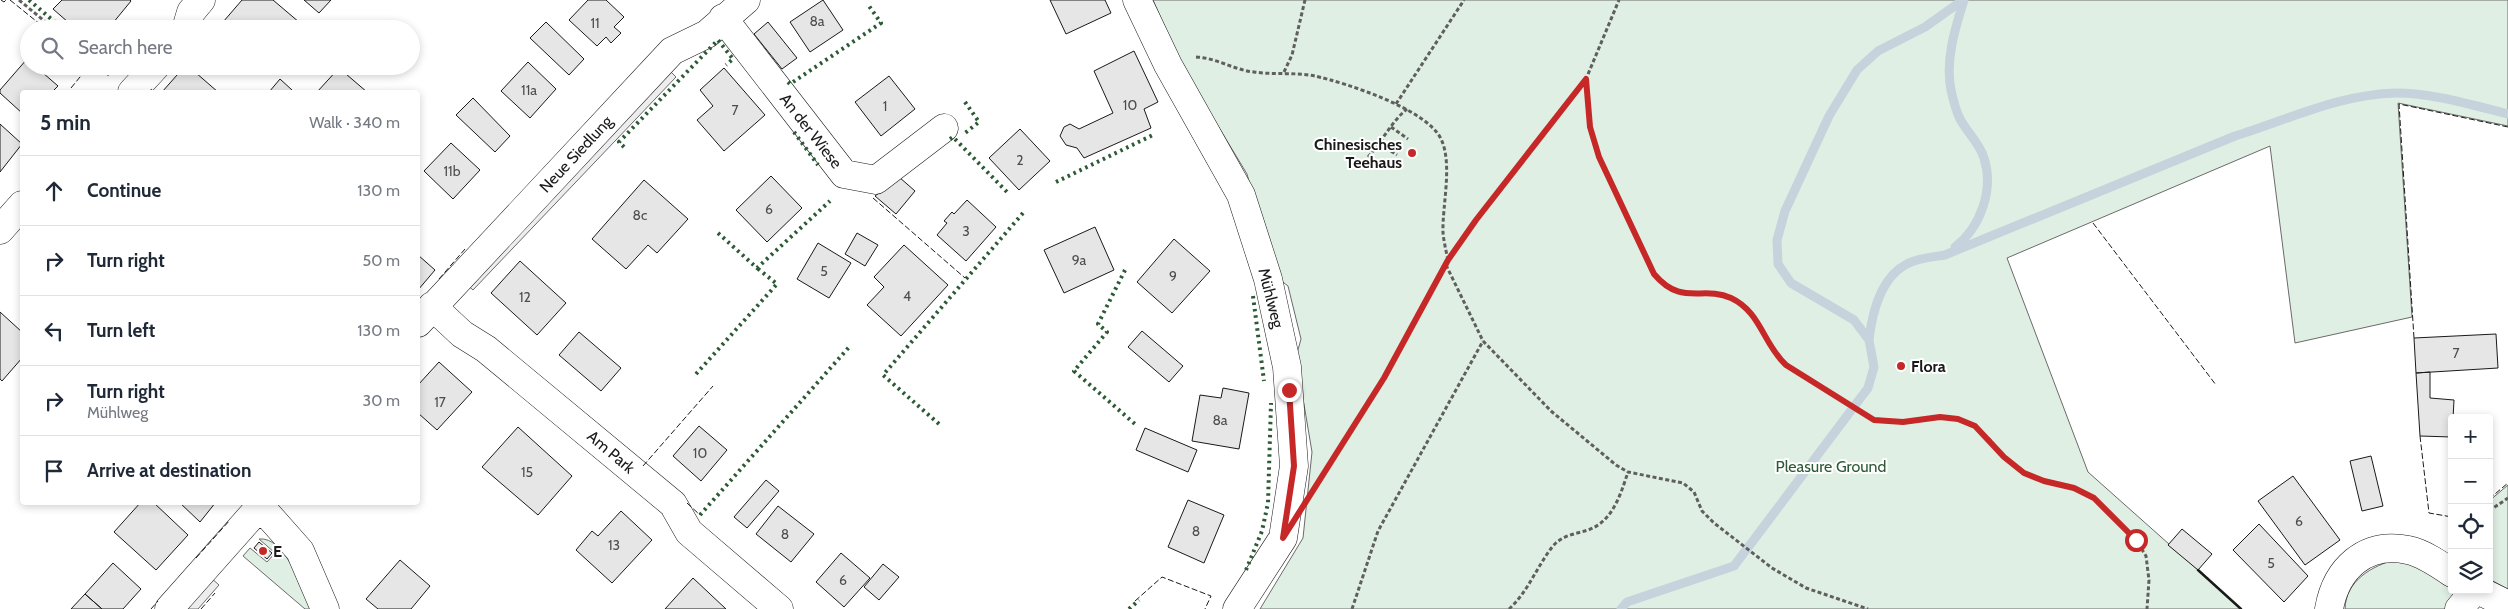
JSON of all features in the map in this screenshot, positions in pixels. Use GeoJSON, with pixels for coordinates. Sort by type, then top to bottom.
{"type":"FeatureCollection","features":[{"type":"Feature","properties":{"kind":"street"},"geometry":{"type":"LineString","coordinates":[[189,20],[191,12],[202,0]]}},
{"type":"Feature","properties":{"kind":"street","name":"Neue Siedlung"},"geometry":{"type":"LineString","coordinates":[[425,315],[672,52],[707,34],[723,18],[746,0]]}},
{"type":"Feature","properties":{"kind":"street","name":"Mühlweg"},"geometry":{"type":"LineString","coordinates":[[1137,0],[1168,65],[1241,195],[1268,279],[1287,367],[1294,466],[1283,538],[1236,609]]}},
{"type":"Feature","properties":{"kind":"street","name":"An der Wiese"},"geometry":{"type":"LineString","coordinates":[[723,18],[844,174],[876,180],[944,128]]}},
{"type":"Feature","properties":{"kind":"street"},"geometry":{"type":"LineString","coordinates":[[123,86],[141,75]]}},
{"type":"Feature","properties":{"kind":"street"},"geometry":{"type":"LineString","coordinates":[[0,230],[20,207]]}},
{"type":"Feature","properties":{"kind":"street","name":"Am Park"},"geometry":{"type":"LineString","coordinates":[[425,315],[486,349],[673,504],[689,532],[779,609]]}},
{"type":"Feature","properties":{"kind":"street"},"geometry":{"type":"LineString","coordinates":[[169,609],[262,505],[300,551],[325,609]]}},
{"type":"Feature","properties":{"kind":"street"},"geometry":{"type":"LineString","coordinates":[[2329,609],[2335,586],[2343,571],[2365,554],[2386,548],[2408,550],[2422,555],[2448,571]]}},
{"type":"Feature","properties":{"kind":"street"},"geometry":{"type":"LineString","coordinates":[[2460,609],[2473,594]]}},
{"type":"Feature","properties":{"kind":"street"},"geometry":{"type":"LineString","coordinates":[[2484,594],[2508,606]]}},
{"type":"Feature","properties":{"kind":"path"},"geometry":{"type":"LineString","coordinates":[[19,0],[43,20]]}},
{"type":"Feature","properties":{"kind":"path"},"geometry":{"type":"LineString","coordinates":[[1284,72],[1292,55],[1305,0]]}},
{"type":"Feature","properties":{"kind":"path"},"geometry":{"type":"LineString","coordinates":[[1396,104],[1464,0]]}},
{"type":"Feature","properties":{"kind":"path"},"geometry":{"type":"LineString","coordinates":[[1320,479],[1384,378],[1445,264],[1476,220],[1586,79],[1619,0]]}},
{"type":"Feature","properties":{"kind":"path"},"geometry":{"type":"LineString","coordinates":[[1168,65],[1192,57],[1208,57],[1255,72],[1284,72],[1315,76],[1357,88],[1407,109],[1428,125],[1441,139],[1445,173],[1443,234],[1448,260]]}},
{"type":"Feature","properties":{"kind":"path"},"geometry":{"type":"LineString","coordinates":[[109,75],[123,86]]}},
{"type":"Feature","properties":{"kind":"path"},"geometry":{"type":"LineString","coordinates":[[1586,79],[1590,127],[1599,157],[1654,274],[1664,285],[1674,291],[1687,294],[1729,297],[1742,304],[1754,316],[1773,354],[1801,376],[1874,420],[1890,422],[1940,417],[1958,419],[1975,426],[2004,457],[2024,473],[2044,481],[2074,488],[2094,498],[2136,540],[2146,556],[2150,580],[2147,609]]}},
{"type":"Feature","properties":{"kind":"path"},"geometry":{"type":"LineString","coordinates":[[1368,157],[1380,144],[1397,117],[1407,109]]}},
{"type":"Feature","properties":{"kind":"path"},"geometry":{"type":"LineString","coordinates":[[1391,128],[1408,139]]}},
{"type":"Feature","properties":{"kind":"path"},"geometry":{"type":"LineString","coordinates":[[1380,144],[1397,155]]}},
{"type":"Feature","properties":{"kind":"path"},"geometry":{"type":"LineString","coordinates":[[1445,264],[1483,342],[1551,411],[1616,465],[1628,472],[1683,483],[1694,492],[1702,511],[1754,555],[1806,588],[1868,609]]}},
{"type":"Feature","properties":{"kind":"path"},"geometry":{"type":"LineString","coordinates":[[1352,609],[1378,531],[1483,342]]}},
{"type":"Feature","properties":{"kind":"path"},"geometry":{"type":"LineString","coordinates":[[1509,609],[1518,601],[1554,545],[1570,534],[1598,526],[1611,512],[1621,494],[1628,472]]}},
{"type":"Feature","properties":{"kind":"path"},"geometry":{"type":"LineString","coordinates":[[2493,508],[2508,498]]}},
{"type":"Feature","properties":{"kind":"green space","name":"Pleasure Ground"},"geometry":{"type":"Polygon","coordinates":[[[1153,0],[2508,0],[2508,126],[2398,103],[2412,317],[2295,343],[2270,146],[2007,258],[2088,472],[2242,609],[1260,609],[1303,538],[1312,452],[1296,357],[1301,339],[1288,286],[1275,276],[1247,174],[1183,68],[1153,0]]]}},
{"type":"Feature","properties":{"kind":"green space"},"geometry":{"type":"Polygon","coordinates":[[[2508,485],[2508,589],[2493,581],[2493,498],[2508,485]]]}},
{"type":"Feature","properties":{"kind":"green space"},"geometry":{"type":"Polygon","coordinates":[[[259,539],[268,540],[285,555],[298,578],[311,609],[305,609],[243,556],[250,548],[267,562],[275,553],[259,539]]]}},
{"type":"Feature","properties":{"kind":"green space"},"geometry":{"type":"Polygon","coordinates":[[[2397,559],[2423,565],[2448,582],[2448,594],[2457,594],[2449,609],[2345,609],[2346,599],[2355,582],[2370,570],[2397,559]]]}},
{"type":"Feature","properties":{"kind":"shaded area"},"geometry":{"type":"Polygon","coordinates":[[[668,69],[676,77],[473,290],[465,283],[668,69]]]}},
{"type":"Feature","properties":{"kind":"shaded area"},"geometry":{"type":"Polygon","coordinates":[[[210,577],[219,585],[198,609],[182,609],[210,577]]]}},
{"type":"Feature","properties":{"kind":"building"},"geometry":{"type":"Polygon","coordinates":[[[62,0],[131,1],[115,20],[66,20],[53,9],[62,0]]]}},
{"type":"Feature","properties":{"kind":"building"},"geometry":{"type":"Polygon","coordinates":[[[242,0],[273,0],[297,20],[225,20],[242,0]]]}},
{"type":"Feature","properties":{"kind":"building"},"geometry":{"type":"Polygon","coordinates":[[[304,0],[331,0],[319,13],[304,0]]]}},
{"type":"Feature","properties":{"kind":"building"},"geometry":{"type":"Polygon","coordinates":[[[588,0],[606,0],[624,17],[614,27],[621,33],[611,43],[606,37],[597,46],[569,20],[588,0]]]}},
{"type":"Feature","properties":{"kind":"building"},"geometry":{"type":"Polygon","coordinates":[[[823,0],[843,30],[810,52],[790,22],[823,0]]]}},
{"type":"Feature","properties":{"kind":"building"},"geometry":{"type":"Polygon","coordinates":[[[1050,0],[1105,0],[1111,13],[1066,34],[1050,0]]]}},
{"type":"Feature","properties":{"kind":"building"},"geometry":{"type":"Polygon","coordinates":[[[546,22],[584,59],[569,75],[530,38],[546,22]]]}},
{"type":"Feature","properties":{"kind":"building"},"geometry":{"type":"Polygon","coordinates":[[[768,22],[797,58],[782,69],[754,34],[768,22]]]}},
{"type":"Feature","properties":{"kind":"building"},"geometry":{"type":"Polygon","coordinates":[[[1134,51],[1158,102],[1144,109],[1151,128],[1084,158],[1077,148],[1066,145],[1060,136],[1064,127],[1070,124],[1079,129],[1113,113],[1094,71],[1134,51]]]}},
{"type":"Feature","properties":{"kind":"building"},"geometry":{"type":"Polygon","coordinates":[[[528,62],[556,89],[530,118],[501,91],[528,62]]]}},
{"type":"Feature","properties":{"kind":"building"},"geometry":{"type":"Polygon","coordinates":[[[20,67],[20,75],[45,75],[58,86],[54,90],[20,90],[20,111],[0,93],[0,90],[20,67]]]}},
{"type":"Feature","properties":{"kind":"building"},"geometry":{"type":"Polygon","coordinates":[[[724,68],[765,115],[724,151],[697,120],[713,106],[700,90],[724,68]]]}},
{"type":"Feature","properties":{"kind":"building"},"geometry":{"type":"Polygon","coordinates":[[[177,75],[198,75],[216,90],[164,90],[177,75]]]}},
{"type":"Feature","properties":{"kind":"building"},"geometry":{"type":"Polygon","coordinates":[[[333,75],[347,75],[365,90],[319,90],[333,75]]]}},
{"type":"Feature","properties":{"kind":"building"},"geometry":{"type":"Polygon","coordinates":[[[889,76],[915,109],[881,136],[855,102],[889,76]]]}},
{"type":"Feature","properties":{"kind":"building"},"geometry":{"type":"Polygon","coordinates":[[[280,79],[292,90],[271,90],[280,79]]]}},
{"type":"Feature","properties":{"kind":"building"},"geometry":{"type":"Polygon","coordinates":[[[473,98],[510,136],[495,152],[456,115],[473,98]]]}},
{"type":"Feature","properties":{"kind":"building"},"geometry":{"type":"Polygon","coordinates":[[[0,124],[20,142],[20,147],[0,172],[0,124]]]}},
{"type":"Feature","properties":{"kind":"building"},"geometry":{"type":"Polygon","coordinates":[[[1020,129],[1050,161],[1019,190],[989,158],[1020,129]]]}},
{"type":"Feature","properties":{"kind":"building"},"geometry":{"type":"Polygon","coordinates":[[[451,143],[480,170],[453,199],[424,171],[451,143]]]}},
{"type":"Feature","properties":{"kind":"building"},"geometry":{"type":"Polygon","coordinates":[[[771,176],[802,208],[767,242],[736,210],[771,176]]]}},
{"type":"Feature","properties":{"kind":"building"},"geometry":{"type":"Polygon","coordinates":[[[899,177],[915,191],[896,214],[875,196],[899,177]]]}},
{"type":"Feature","properties":{"kind":"building"},"geometry":{"type":"Polygon","coordinates":[[[644,180],[688,219],[657,253],[648,245],[626,269],[592,239],[644,180]]]}},
{"type":"Feature","properties":{"kind":"building"},"geometry":{"type":"Polygon","coordinates":[[[967,200],[996,227],[966,261],[937,235],[947,223],[944,221],[952,212],[954,214],[967,200]]]}},
{"type":"Feature","properties":{"kind":"building"},"geometry":{"type":"Polygon","coordinates":[[[1095,227],[1114,270],[1064,293],[1044,250],[1095,227]]]}},
{"type":"Feature","properties":{"kind":"building"},"geometry":{"type":"Polygon","coordinates":[[[857,233],[878,245],[865,266],[845,254],[857,233]]]}},
{"type":"Feature","properties":{"kind":"building"},"geometry":{"type":"Polygon","coordinates":[[[1174,239],[1210,271],[1172,313],[1137,282],[1174,239]]]}},
{"type":"Feature","properties":{"kind":"building"},"geometry":{"type":"Polygon","coordinates":[[[818,243],[851,263],[829,298],[797,279],[818,243]]]}},
{"type":"Feature","properties":{"kind":"building"},"geometry":{"type":"Polygon","coordinates":[[[904,245],[948,285],[901,336],[867,305],[884,287],[874,277],[904,245]]]}},
{"type":"Feature","properties":{"kind":"building"},"geometry":{"type":"Polygon","coordinates":[[[420,257],[435,270],[420,288],[420,257]]]}},
{"type":"Feature","properties":{"kind":"building"},"geometry":{"type":"Polygon","coordinates":[[[520,261],[566,303],[537,335],[491,293],[520,261]]]}},
{"type":"Feature","properties":{"kind":"building"},"geometry":{"type":"Polygon","coordinates":[[[0,312],[20,330],[20,360],[2,381],[0,379],[0,312]]]}},
{"type":"Feature","properties":{"kind":"building"},"geometry":{"type":"Polygon","coordinates":[[[1142,331],[1183,366],[1169,382],[1128,347],[1142,331]]]}},
{"type":"Feature","properties":{"kind":"building"},"geometry":{"type":"Polygon","coordinates":[[[579,332],[621,368],[601,391],[559,355],[579,332]]]}},
{"type":"Feature","properties":{"kind":"building"},"geometry":{"type":"Polygon","coordinates":[[[2496,334],[2498,368],[2416,373],[2414,338],[2496,334]]]}},
{"type":"Feature","properties":{"kind":"building"},"geometry":{"type":"Polygon","coordinates":[[[439,362],[472,392],[437,430],[420,415],[420,383],[439,362]]]}},
{"type":"Feature","properties":{"kind":"building"},"geometry":{"type":"Polygon","coordinates":[[[2430,372],[2430,398],[2454,400],[2453,414],[2448,414],[2448,437],[2420,436],[2416,373],[2430,372]]]}},
{"type":"Feature","properties":{"kind":"building"},"geometry":{"type":"Polygon","coordinates":[[[1223,388],[1249,393],[1239,449],[1192,441],[1200,395],[1221,398],[1223,388]]]}},
{"type":"Feature","properties":{"kind":"building"},"geometry":{"type":"Polygon","coordinates":[[[699,426],[727,450],[701,481],[673,456],[699,426]]]}},
{"type":"Feature","properties":{"kind":"building"},"geometry":{"type":"Polygon","coordinates":[[[518,427],[572,476],[538,515],[482,467],[518,427]]]}},
{"type":"Feature","properties":{"kind":"building"},"geometry":{"type":"Polygon","coordinates":[[[1145,428],[1197,450],[1188,472],[1136,450],[1145,428]]]}},
{"type":"Feature","properties":{"kind":"building"},"geometry":{"type":"Polygon","coordinates":[[[2371,456],[2383,506],[2362,511],[2350,461],[2371,456]]]}},
{"type":"Feature","properties":{"kind":"building"},"geometry":{"type":"Polygon","coordinates":[[[2293,476],[2340,540],[2305,565],[2258,501],[2293,476]]]}},
{"type":"Feature","properties":{"kind":"building"},"geometry":{"type":"Polygon","coordinates":[[[766,480],[779,491],[747,528],[734,517],[766,480]]]}},
{"type":"Feature","properties":{"kind":"building"},"geometry":{"type":"Polygon","coordinates":[[[1188,500],[1224,515],[1204,563],[1168,547],[1188,500]]]}},
{"type":"Feature","properties":{"kind":"building"},"geometry":{"type":"Polygon","coordinates":[[[138,505],[156,505],[188,535],[156,570],[114,532],[138,505]]]}},
{"type":"Feature","properties":{"kind":"building"},"geometry":{"type":"Polygon","coordinates":[[[182,505],[214,505],[200,522],[182,505]]]}},
{"type":"Feature","properties":{"kind":"building"},"geometry":{"type":"Polygon","coordinates":[[[778,506],[814,534],[791,562],[756,534],[778,506]]]}},
{"type":"Feature","properties":{"kind":"building"},"geometry":{"type":"Polygon","coordinates":[[[621,511],[652,540],[612,583],[576,550],[592,531],[598,536],[621,511]]]}},
{"type":"Feature","properties":{"kind":"building"},"geometry":{"type":"Polygon","coordinates":[[[2259,524],[2308,576],[2284,602],[2233,550],[2259,524]]]}},
{"type":"Feature","properties":{"kind":"building"},"geometry":{"type":"Polygon","coordinates":[[[2182,529],[2212,554],[2198,570],[2168,545],[2182,529]]]}},
{"type":"Feature","properties":{"kind":"building","name":"E"},"geometry":{"type":"Polygon","coordinates":[[[259,542],[272,553],[267,559],[254,548],[259,542]]]}},
{"type":"Feature","properties":{"kind":"building"},"geometry":{"type":"Polygon","coordinates":[[[841,553],[870,578],[844,607],[816,582],[841,553]]]}},
{"type":"Feature","properties":{"kind":"building"},"geometry":{"type":"Polygon","coordinates":[[[400,560],[430,586],[411,609],[378,609],[366,599],[400,560]]]}},
{"type":"Feature","properties":{"kind":"building"},"geometry":{"type":"Polygon","coordinates":[[[113,563],[141,589],[123,609],[102,609],[85,594],[113,563]]]}},
{"type":"Feature","properties":{"kind":"building"},"geometry":{"type":"Polygon","coordinates":[[[883,564],[899,577],[879,600],[864,587],[883,564]]]}},
{"type":"Feature","properties":{"kind":"building"},"geometry":{"type":"Polygon","coordinates":[[[693,578],[726,609],[665,609],[693,578]]]}},
{"type":"Feature","properties":{"kind":"building"},"geometry":{"type":"Polygon","coordinates":[[[85,594],[102,609],[71,609],[85,594]]]}},
{"type":"Feature","properties":{"kind":"waterway"},"geometry":{"type":"LineString","coordinates":[[1621,609],[1627,602],[1734,566],[1868,388],[1874,367],[1869,340],[1854,320],[1791,283],[1778,264],[1777,240],[1785,211],[1829,116],[1857,70],[1878,51],[1925,27],[1963,0]]}},
{"type":"Feature","properties":{"kind":"waterway"},"geometry":{"type":"LineString","coordinates":[[1955,247],[1972,229],[1978,218],[1983,207],[1987,182],[1984,158],[1959,116],[1949,79],[1952,45],[1964,0]]}},
{"type":"Feature","properties":{"kind":"waterway"},"geometry":{"type":"LineString","coordinates":[[1869,340],[1879,297],[1891,278],[1907,264],[1921,259],[1945,255],[2235,136],[2314,109],[2375,94],[2424,95],[2508,114]]}},
{"type":"Feature","properties":{"kind":"hedge"},"geometry":{"type":"LineString","coordinates":[[29,0],[52,20]]}},
{"type":"Feature","properties":{"kind":"hedge"},"geometry":{"type":"LineString","coordinates":[[788,82],[790,84],[881,23],[869,6]]}},
{"type":"Feature","properties":{"kind":"hedge"},"geometry":{"type":"LineString","coordinates":[[624,147],[619,142],[718,40],[733,59],[726,65]]}},
{"type":"Feature","properties":{"kind":"hedge"},"geometry":{"type":"LineString","coordinates":[[965,102],[979,122],[965,133]]}},
{"type":"Feature","properties":{"kind":"hedge"},"geometry":{"type":"LineString","coordinates":[[794,132],[818,165]]}},
{"type":"Feature","properties":{"kind":"hedge"},"geometry":{"type":"LineString","coordinates":[[1056,182],[1153,135]]}},
{"type":"Feature","properties":{"kind":"hedge"},"geometry":{"type":"LineString","coordinates":[[950,139],[953,137],[1007,192]]}},
{"type":"Feature","properties":{"kind":"hedge"},"geometry":{"type":"LineString","coordinates":[[718,233],[757,268],[830,201]]}},
{"type":"Feature","properties":{"kind":"hedge"},"geometry":{"type":"LineString","coordinates":[[939,424],[883,375],[1023,213]]}},
{"type":"Feature","properties":{"kind":"hedge"},"geometry":{"type":"LineString","coordinates":[[696,374],[777,284],[757,268]]}},
{"type":"Feature","properties":{"kind":"hedge"},"geometry":{"type":"LineString","coordinates":[[1125,270],[1098,324],[1107,332],[1074,371],[1135,424]]}},
{"type":"Feature","properties":{"kind":"hedge"},"geometry":{"type":"LineString","coordinates":[[1253,296],[1264,381]]}},
{"type":"Feature","properties":{"kind":"hedge"},"geometry":{"type":"LineString","coordinates":[[700,515],[850,346]]}},
{"type":"Feature","properties":{"kind":"hedge"},"geometry":{"type":"LineString","coordinates":[[1246,570],[1262,531],[1268,503],[1271,403]]}},
{"type":"Feature","properties":{"kind":"hedge"},"geometry":{"type":"LineString","coordinates":[[1129,609],[1139,600]]}},
{"type":"Feature","properties":{"kind":"fence"},"geometry":{"type":"LineString","coordinates":[[1,0],[4,2],[6,0]]}},
{"type":"Feature","properties":{"kind":"fence"},"geometry":{"type":"LineString","coordinates":[[10,0],[35,20]]}},
{"type":"Feature","properties":{"kind":"fence"},"geometry":{"type":"LineString","coordinates":[[71,88],[82,75]]}},
{"type":"Feature","properties":{"kind":"fence"},"geometry":{"type":"LineString","coordinates":[[2414,338],[2399,104],[2508,127]]}},
{"type":"Feature","properties":{"kind":"fence"},"geometry":{"type":"LineString","coordinates":[[873,198],[965,278]]}},
{"type":"Feature","properties":{"kind":"fence"},"geometry":{"type":"LineString","coordinates":[[2093,223],[2216,385]]}},
{"type":"Feature","properties":{"kind":"fence"},"geometry":{"type":"LineString","coordinates":[[439,279],[465,249]]}},
{"type":"Feature","properties":{"kind":"fence"},"geometry":{"type":"LineString","coordinates":[[643,466],[713,386]]}},
{"type":"Feature","properties":{"kind":"fence"},"geometry":{"type":"LineString","coordinates":[[2420,436],[2429,513],[2448,516]]}},
{"type":"Feature","properties":{"kind":"fence"},"geometry":{"type":"LineString","coordinates":[[2493,496],[2508,483]]}},
{"type":"Feature","properties":{"kind":"fence"},"geometry":{"type":"LineString","coordinates":[[687,503],[700,515]]}},
{"type":"Feature","properties":{"kind":"fence"},"geometry":{"type":"LineString","coordinates":[[196,558],[230,520]]}},
{"type":"Feature","properties":{"kind":"fence"},"geometry":{"type":"LineString","coordinates":[[1135,601],[1162,577],[1211,596],[1205,609]]}},
{"type":"Feature","properties":{"kind":"fence"},"geometry":{"type":"LineString","coordinates":[[201,609],[215,593]]}},
{"type":"Feature","properties":{"kind":"fence"},"geometry":{"type":"LineString","coordinates":[[151,609],[158,601]]}},
{"type":"Feature","properties":{"kind":"wall"},"geometry":{"type":"LineString","coordinates":[[2198,570],[2241,609]]}},
{"type":"Feature","properties":{"kind":"place","name":"Chinesisches Teehaus"},"geometry":{"type":"Point","coordinates":[1412,153]}},
{"type":"Feature","properties":{"kind":"place","name":"Flora"},"geometry":{"type":"Point","coordinates":[1901,366]}},
{"type":"Feature","properties":{"kind":"place","name":"E"},"geometry":{"type":"Point","coordinates":[263,551]}},
{"type":"Feature","properties":{"kind":"route"},"geometry":{"type":"LineString","coordinates":[[1289,390],[1294,466],[1283,538],[1384,378],[1448,260],[1476,220],[1586,79],[1590,127],[1599,157],[1654,274],[1664,285],[1674,291],[1687,294],[1729,297],[1742,304],[1754,316],[1773,354],[1801,376],[1874,420],[1903,422],[1940,417],[1958,419],[1975,426],[2004,457],[2024,473],[2044,481],[2074,488],[2094,498],[2136,540]]}}]}
